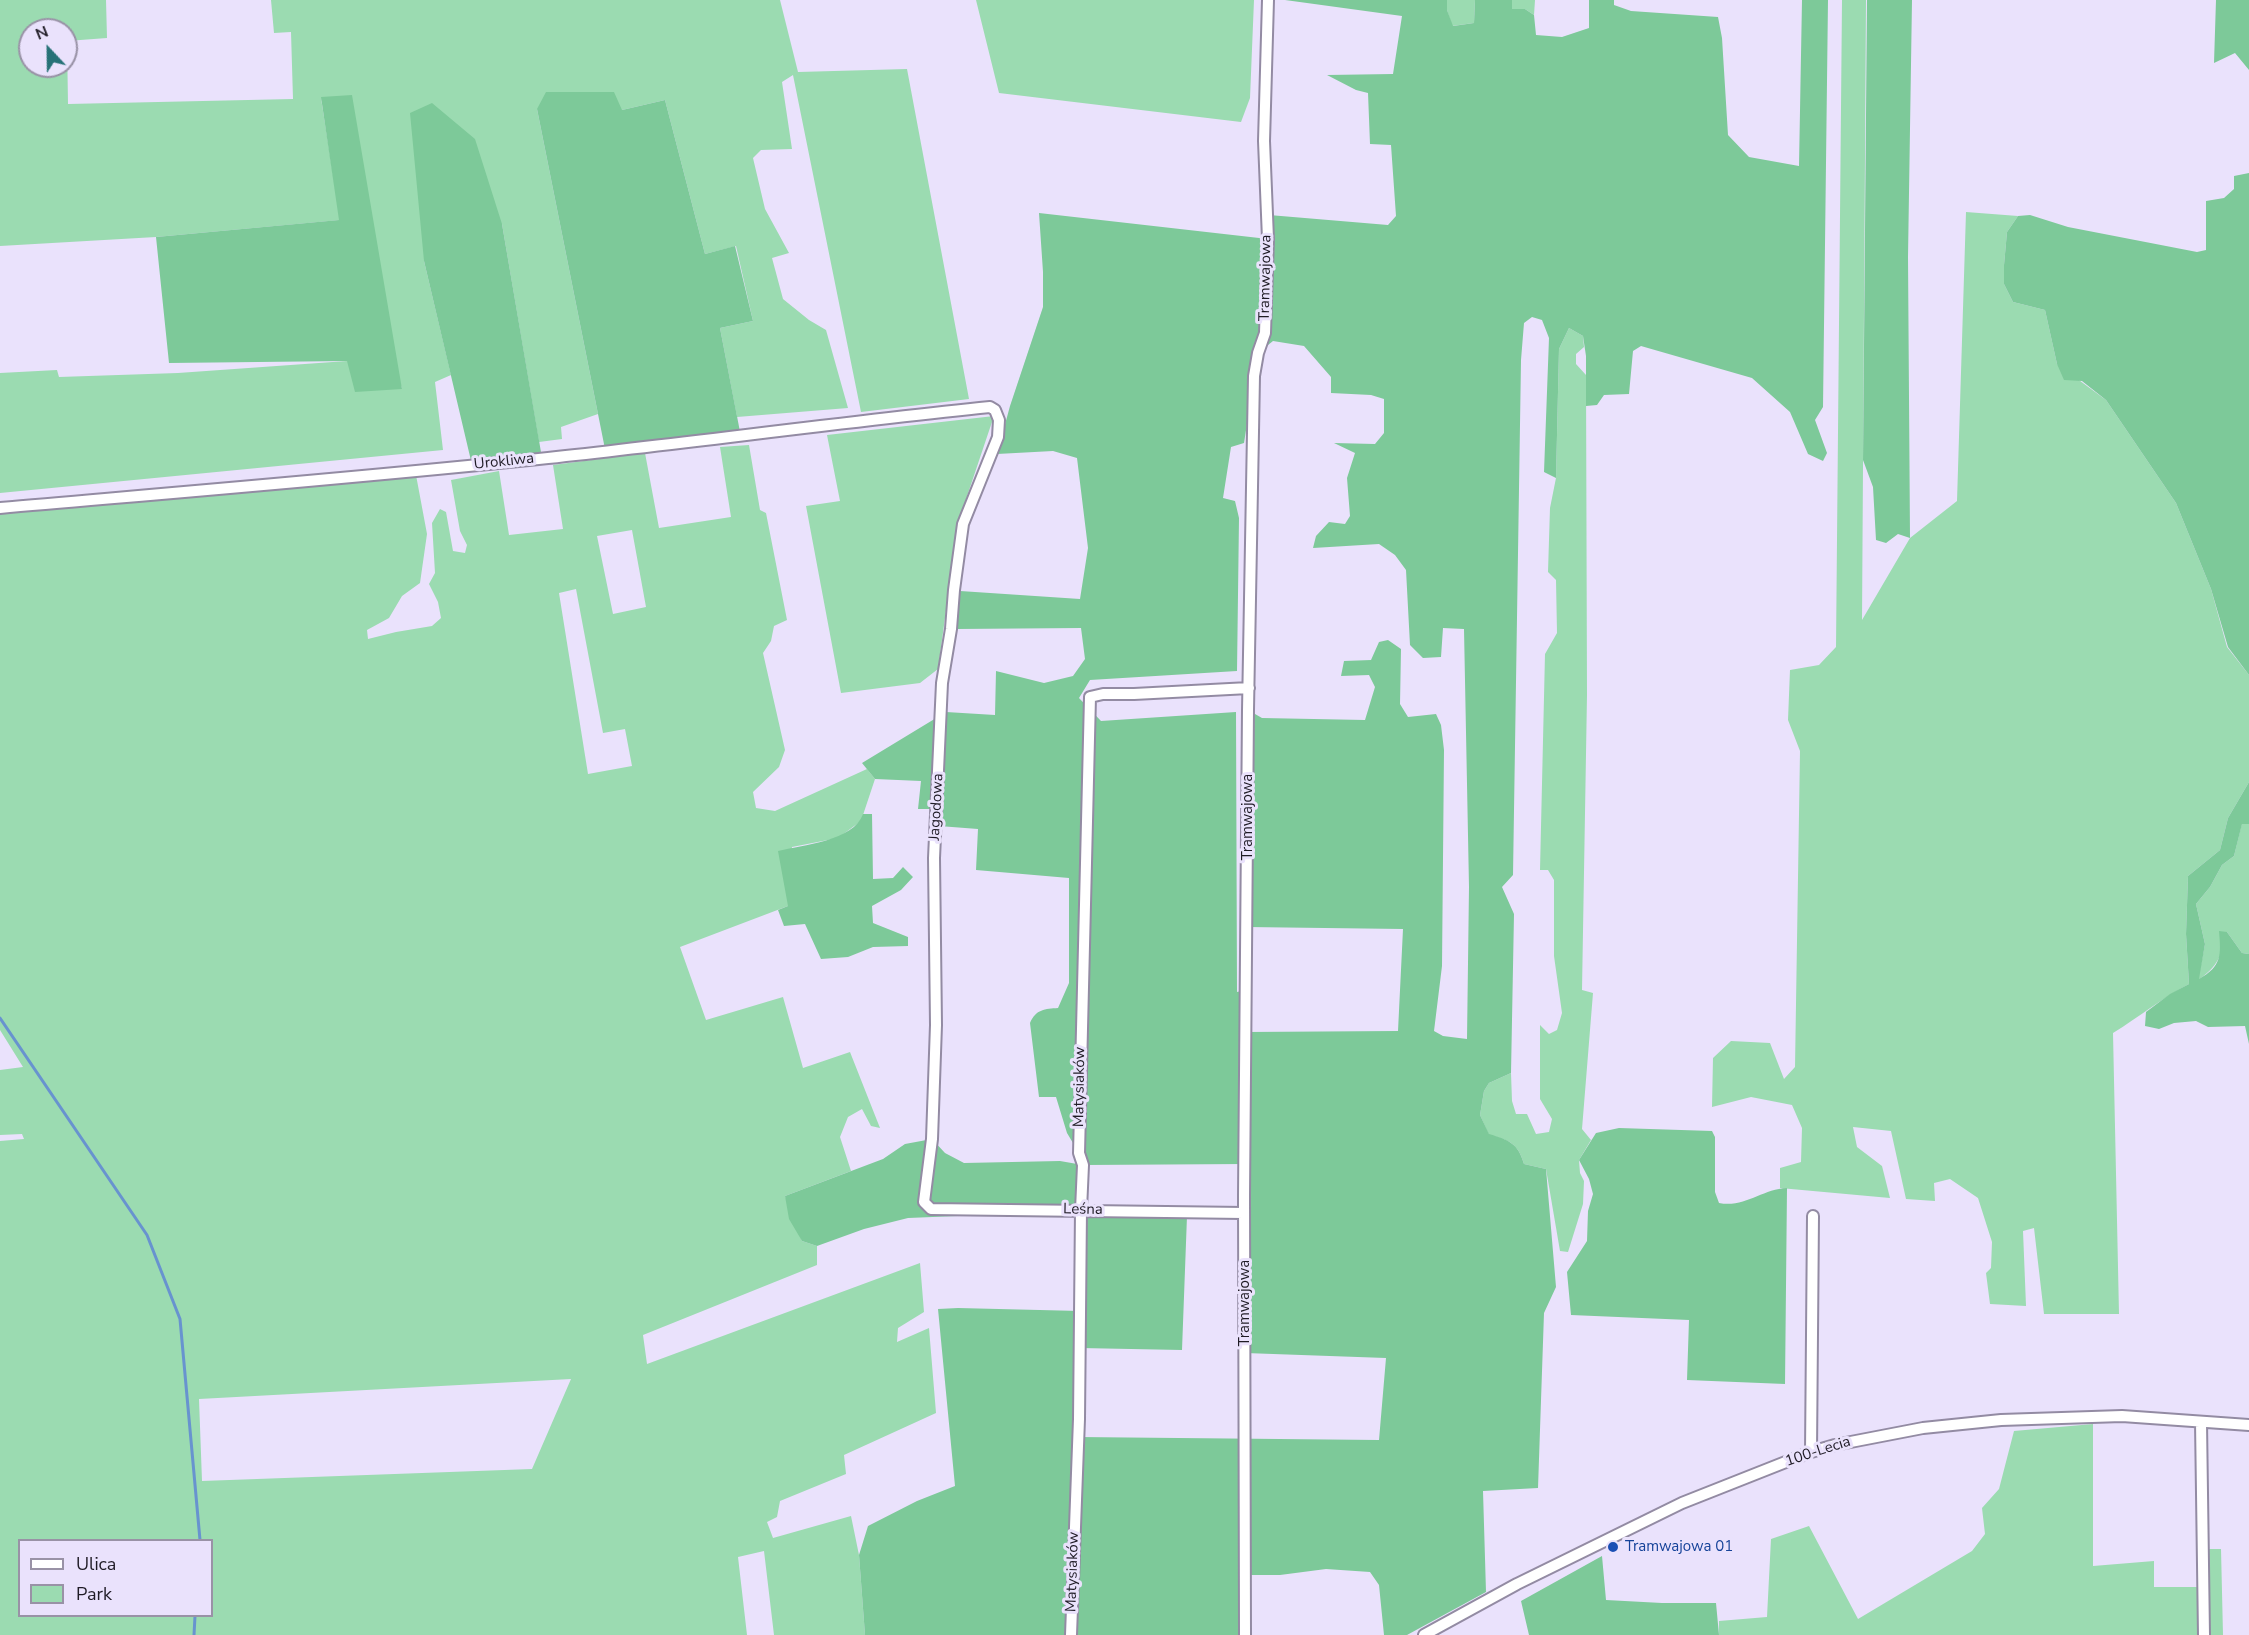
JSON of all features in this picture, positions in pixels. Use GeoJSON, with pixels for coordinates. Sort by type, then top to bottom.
{"type":"FeatureCollection","features":[{"type":"Feature","properties":{"kind":"street","name":"Tramwajowa"},"geometry":{"type":"LineString","coordinates":[[1245,1635],[1249,688],[1254,375],[1265,333],[1268,239],[1264,141],[1268,0]]}},
{"type":"Feature","properties":{"kind":"street","name":"Urokliwa"},"geometry":{"type":"LineString","coordinates":[[0,508],[498,463],[719,440],[837,423],[990,407],[995,410],[999,420]]}},
{"type":"Feature","properties":{"kind":"street","name":"Jagodowa"},"geometry":{"type":"LineString","coordinates":[[924,1202],[932,1139],[936,1025],[934,858],[942,683],[951,629],[963,524],[998,437],[999,420]]}},
{"type":"Feature","properties":{"kind":"street","name":"Matysiaków"},"geometry":{"type":"LineString","coordinates":[[1071,1635],[1079,1419],[1083,1165],[1079,1153],[1090,697],[1103,694],[1249,688]]}},
{"type":"Feature","properties":{"kind":"street","name":"Leśna"},"geometry":{"type":"LineString","coordinates":[[924,1202],[932,1209],[1245,1214]]}},
{"type":"Feature","properties":{"kind":"street"},"geometry":{"type":"LineString","coordinates":[[1811,1452],[1813,1216]]}},
{"type":"Feature","properties":{"kind":"street","name":"100-Lecia"},"geometry":{"type":"LineString","coordinates":[[1425,1635],[1517,1584],[1648,1519],[1705,1493],[1811,1452],[1893,1432],[2001,1420],[2122,1416],[2249,1425]]}},
{"type":"Feature","properties":{"kind":"street"},"geometry":{"type":"LineString","coordinates":[[2201,1422],[2204,1635]]}},
{"type":"Feature","properties":{"kind":"green space"},"geometry":{"type":"Polygon","coordinates":[[[0,0],[106,0],[107,38],[78,40],[78,18],[18,18],[18,78],[68,78],[68,104],[293,99],[291,32],[274,33],[271,0],[780,0],[798,72],[907,69],[969,399],[861,412],[793,75],[782,82],[792,149],[761,150],[753,158],[765,209],[789,253],[772,258],[783,299],[809,320],[826,330],[848,408],[737,417],[720,328],[753,321],[736,246],[705,254],[665,100],[622,110],[537,109],[598,414],[561,427],[562,439],[539,442],[502,224],[424,261],[451,375],[435,382],[443,450],[0,493],[0,373],[57,370],[59,377],[178,373],[347,361],[402,389],[321,98],[340,220],[156,237],[0,246],[0,0]]]}},
{"type":"Feature","properties":{"kind":"green space"},"geometry":{"type":"Polygon","coordinates":[[[976,0],[1254,0],[1250,98],[1241,122],[999,93],[976,0]]]}},
{"type":"Feature","properties":{"kind":"green space"},"geometry":{"type":"Polygon","coordinates":[[[1285,0],[1447,0],[1447,10],[1453,26],[1474,23],[1475,0],[1512,0],[1512,9],[1525,9],[1534,15],[1536,35],[1562,37],[1589,28],[1589,0],[1614,0],[1614,5],[1631,11],[1718,17],[1722,38],[1728,135],[1749,157],[1799,166],[1802,0],[1828,0],[1823,407],[1815,420],[1827,453],[1823,461],[1808,454],[1790,412],[1752,378],[1641,346],[1633,351],[1629,394],[1604,395],[1597,405],[1586,406],[1586,356],[1583,336],[1569,328],[1559,349],[1556,478],[1544,472],[1549,338],[1542,320],[1532,317],[1524,323],[1521,360],[1513,875],[1502,887],[1514,914],[1511,1073],[1489,1083],[1484,1091],[1480,1115],[1489,1134],[1512,1143],[1519,1151],[1524,1164],[1546,1169],[1556,1287],[1544,1313],[1538,1488],[1483,1491],[1486,1592],[1407,1635],[1384,1635],[1379,1585],[1370,1572],[1326,1569],[1280,1575],[1245,1575],[1245,1635],[865,1635],[859,1555],[868,1526],[917,1501],[955,1486],[938,1309],[1080,1311],[1081,1211],[908,1218],[864,1229],[817,1246],[802,1241],[789,1219],[785,1196],[883,1159],[905,1144],[932,1139],[945,1153],[964,1163],[1060,1161],[1083,1165],[1067,1133],[1056,1097],[1039,1097],[1030,1023],[1038,1012],[1058,1008],[1069,983],[1069,878],[976,870],[978,829],[939,826],[940,809],[918,809],[921,781],[875,779],[862,763],[946,712],[995,715],[996,671],[1044,683],[1073,676],[1085,659],[1081,628],[956,629],[960,591],[1080,599],[1088,548],[1077,458],[1053,451],[997,454],[1010,406],[1043,307],[1039,213],[1268,239],[1269,215],[1388,225],[1396,216],[1391,145],[1370,144],[1368,93],[1356,90],[1327,75],[1393,74],[1402,16],[1285,0]],[[1273,341],[1258,353],[1244,443],[1231,447],[1223,498],[1235,501],[1239,518],[1237,671],[1090,680],[1079,698],[1101,721],[1236,712],[1237,992],[1246,990],[1246,1032],[1398,1031],[1403,929],[1247,927],[1248,710],[1262,718],[1365,720],[1375,687],[1369,675],[1341,676],[1344,661],[1371,660],[1379,642],[1388,640],[1401,649],[1400,704],[1408,717],[1436,714],[1441,725],[1444,750],[1442,966],[1434,1031],[1443,1036],[1467,1039],[1469,887],[1464,629],[1443,628],[1441,657],[1423,658],[1410,645],[1406,570],[1395,555],[1379,544],[1313,548],[1316,536],[1329,522],[1345,524],[1350,516],[1347,478],[1355,453],[1334,443],[1375,444],[1384,433],[1384,399],[1371,395],[1331,393],[1331,377],[1304,346],[1273,341]],[[1245,1164],[1084,1165],[1081,1211],[1187,1216],[1182,1350],[1080,1348],[1078,1437],[1379,1440],[1386,1358],[1245,1353],[1245,1164]]]}},
{"type":"Feature","properties":{"kind":"green space"},"geometry":{"type":"Polygon","coordinates":[[[1447,0],[1475,0],[1474,23],[1452,26],[1447,10],[1447,0]]]}},
{"type":"Feature","properties":{"kind":"green space"},"geometry":{"type":"Polygon","coordinates":[[[1512,0],[1535,0],[1534,15],[1525,9],[1512,9],[1512,0]]]}},
{"type":"Feature","properties":{"kind":"green space"},"geometry":{"type":"Polygon","coordinates":[[[1842,0],[1866,0],[1862,620],[1910,538],[1957,501],[1966,212],[2018,216],[2007,232],[2004,265],[2004,284],[2013,302],[2045,310],[2057,364],[2106,400],[2176,503],[2211,589],[2227,647],[2249,675],[2249,782],[2228,818],[2220,850],[2188,876],[2186,934],[2189,984],[2113,1033],[2119,1314],[2044,1314],[2034,1228],[2023,1231],[2026,1306],[1990,1304],[1986,1273],[1991,1268],[1992,1242],[1978,1198],[1950,1179],[1934,1183],[1935,1201],[1906,1199],[1891,1131],[1853,1127],[1857,1147],[1882,1166],[1890,1198],[1780,1188],[1780,1168],[1801,1162],[1802,1128],[1792,1105],[1751,1097],[1712,1107],[1713,1058],[1731,1041],[1770,1043],[1784,1079],[1795,1067],[1800,751],[1788,720],[1790,670],[1819,665],[1836,647],[1842,0]]]}},
{"type":"Feature","properties":{"kind":"green space"},"geometry":{"type":"Polygon","coordinates":[[[1867,0],[1912,0],[1908,257],[1910,538],[1898,534],[1886,543],[1876,540],[1873,487],[1863,460],[1867,0]]]}},
{"type":"Feature","properties":{"kind":"green space"},"geometry":{"type":"Polygon","coordinates":[[[2216,0],[2249,0],[2249,70],[2235,53],[2214,63],[2216,0]]]}},
{"type":"Feature","properties":{"kind":"green space"},"geometry":{"type":"Polygon","coordinates":[[[546,92],[614,92],[622,110],[665,100],[705,254],[735,246],[753,321],[720,328],[741,437],[605,449],[537,109],[546,92]]]}},
{"type":"Feature","properties":{"kind":"green space"},"geometry":{"type":"Polygon","coordinates":[[[352,95],[402,389],[355,392],[347,361],[169,363],[156,237],[339,220],[321,97],[352,95]]]}},
{"type":"Feature","properties":{"kind":"green space"},"geometry":{"type":"Polygon","coordinates":[[[432,103],[475,139],[502,224],[542,458],[472,465],[424,261],[410,113],[432,103]]]}},
{"type":"Feature","properties":{"kind":"green space"},"geometry":{"type":"Polygon","coordinates":[[[2249,173],[2249,675],[2228,647],[2211,589],[2176,503],[2106,400],[2082,381],[2064,380],[2057,364],[2045,310],[2013,302],[2004,284],[2004,265],[2007,232],[2018,216],[2030,215],[2068,227],[2197,252],[2206,250],[2206,201],[2224,198],[2234,189],[2234,176],[2249,173]]]}},
{"type":"Feature","properties":{"kind":"green space"},"geometry":{"type":"Polygon","coordinates":[[[1569,328],[1583,336],[1584,347],[1576,354],[1576,364],[1586,375],[1587,695],[1582,990],[1593,993],[1582,1129],[1591,1140],[1579,1160],[1580,1173],[1584,1181],[1583,1204],[1568,1252],[1560,1251],[1546,1169],[1524,1164],[1516,1147],[1489,1135],[1480,1115],[1484,1091],[1489,1083],[1511,1073],[1512,1101],[1516,1114],[1527,1114],[1536,1134],[1549,1132],[1552,1119],[1540,1099],[1540,1025],[1549,1034],[1557,1030],[1562,1013],[1554,956],[1554,880],[1548,870],[1540,870],[1545,654],[1557,633],[1556,580],[1548,572],[1550,508],[1556,478],[1559,349],[1569,328]]]}},
{"type":"Feature","properties":{"kind":"green space"},"geometry":{"type":"Polygon","coordinates":[[[994,416],[958,523],[938,669],[920,683],[841,693],[806,506],[840,501],[827,435],[994,416]]]}},
{"type":"Feature","properties":{"kind":"green space"},"geometry":{"type":"Polygon","coordinates":[[[749,445],[760,510],[766,513],[787,620],[774,626],[771,641],[763,653],[785,750],[779,767],[753,792],[756,808],[775,811],[867,769],[875,779],[861,821],[838,838],[792,847],[788,906],[680,947],[706,1020],[783,997],[803,1068],[850,1052],[880,1128],[871,1126],[862,1109],[848,1117],[840,1137],[851,1171],[785,1196],[802,1241],[817,1246],[817,1265],[643,1335],[647,1364],[920,1263],[924,1312],[898,1328],[897,1342],[929,1328],[936,1413],[844,1455],[846,1474],[780,1501],[777,1517],[767,1522],[773,1538],[851,1516],[859,1555],[865,1635],[774,1635],[764,1551],[738,1557],[747,1635],[0,1635],[0,1141],[24,1139],[22,1134],[0,1135],[0,1070],[23,1067],[0,1030],[0,514],[416,475],[427,534],[420,583],[402,596],[389,618],[367,630],[368,639],[432,626],[441,618],[438,602],[429,584],[435,573],[432,523],[440,509],[446,512],[453,551],[465,553],[467,545],[460,531],[451,480],[499,471],[509,535],[563,529],[553,465],[645,453],[659,528],[731,517],[720,447],[749,445]],[[632,530],[597,536],[613,614],[646,607],[632,530]],[[576,589],[559,593],[588,774],[632,766],[625,729],[603,733],[576,589]],[[571,1379],[199,1399],[202,1481],[532,1469],[571,1379]]]}},
{"type":"Feature","properties":{"kind":"green space"},"geometry":{"type":"Polygon","coordinates":[[[2249,782],[2249,824],[2242,824],[2234,856],[2222,865],[2210,887],[2196,904],[2205,944],[2199,979],[2216,964],[2220,953],[2219,931],[2227,932],[2242,953],[2249,954],[2249,1044],[2245,1026],[2208,1027],[2196,1021],[2174,1023],[2159,1029],[2145,1026],[2146,1012],[2170,994],[2189,984],[2186,934],[2188,876],[2220,850],[2228,818],[2249,782]]]}},
{"type":"Feature","properties":{"kind":"green space"},"geometry":{"type":"Polygon","coordinates":[[[863,814],[872,814],[873,879],[893,878],[903,867],[913,877],[901,890],[872,906],[873,923],[908,937],[908,946],[873,947],[848,957],[821,959],[805,924],[784,926],[778,910],[788,906],[778,851],[838,836],[858,823],[863,814]]]}},
{"type":"Feature","properties":{"kind":"green space"},"geometry":{"type":"Polygon","coordinates":[[[2242,823],[2249,824],[2249,954],[2242,953],[2227,932],[2215,965],[2198,980],[2205,944],[2196,904],[2210,887],[2222,865],[2234,856],[2242,823]]]}},
{"type":"Feature","properties":{"kind":"green space"},"geometry":{"type":"Polygon","coordinates":[[[1619,1128],[1712,1131],[1715,1137],[1715,1192],[1719,1203],[1737,1203],[1769,1191],[1787,1188],[1785,1384],[1687,1380],[1689,1320],[1571,1315],[1567,1272],[1587,1241],[1588,1211],[1593,1194],[1589,1179],[1579,1160],[1596,1133],[1619,1128]]]}},
{"type":"Feature","properties":{"kind":"green space"},"geometry":{"type":"Polygon","coordinates":[[[2093,1424],[2093,1566],[2154,1561],[2154,1587],[2199,1587],[2202,1549],[2221,1549],[2223,1635],[1719,1635],[1719,1621],[1767,1617],[1771,1539],[1809,1526],[1858,1619],[1972,1551],[1985,1534],[1982,1508],[1999,1489],[2014,1431],[2093,1424]]]}},
{"type":"Feature","properties":{"kind":"green space"},"geometry":{"type":"Polygon","coordinates":[[[1602,1556],[1606,1600],[1716,1603],[1719,1635],[1529,1635],[1521,1601],[1602,1556]]]}},
{"type":"Feature","properties":{"kind":"waterway"},"geometry":{"type":"LineString","coordinates":[[0,1018],[147,1235],[180,1319],[200,1539]]}},
{"type":"Feature","properties":{"kind":"waterway"},"geometry":{"type":"LineString","coordinates":[[194,1635],[195,1617]]}},
{"type":"Feature","properties":{"kind":"place","name":"Tramwajowa 01"},"geometry":{"type":"Point","coordinates":[1613,1547]}}]}
